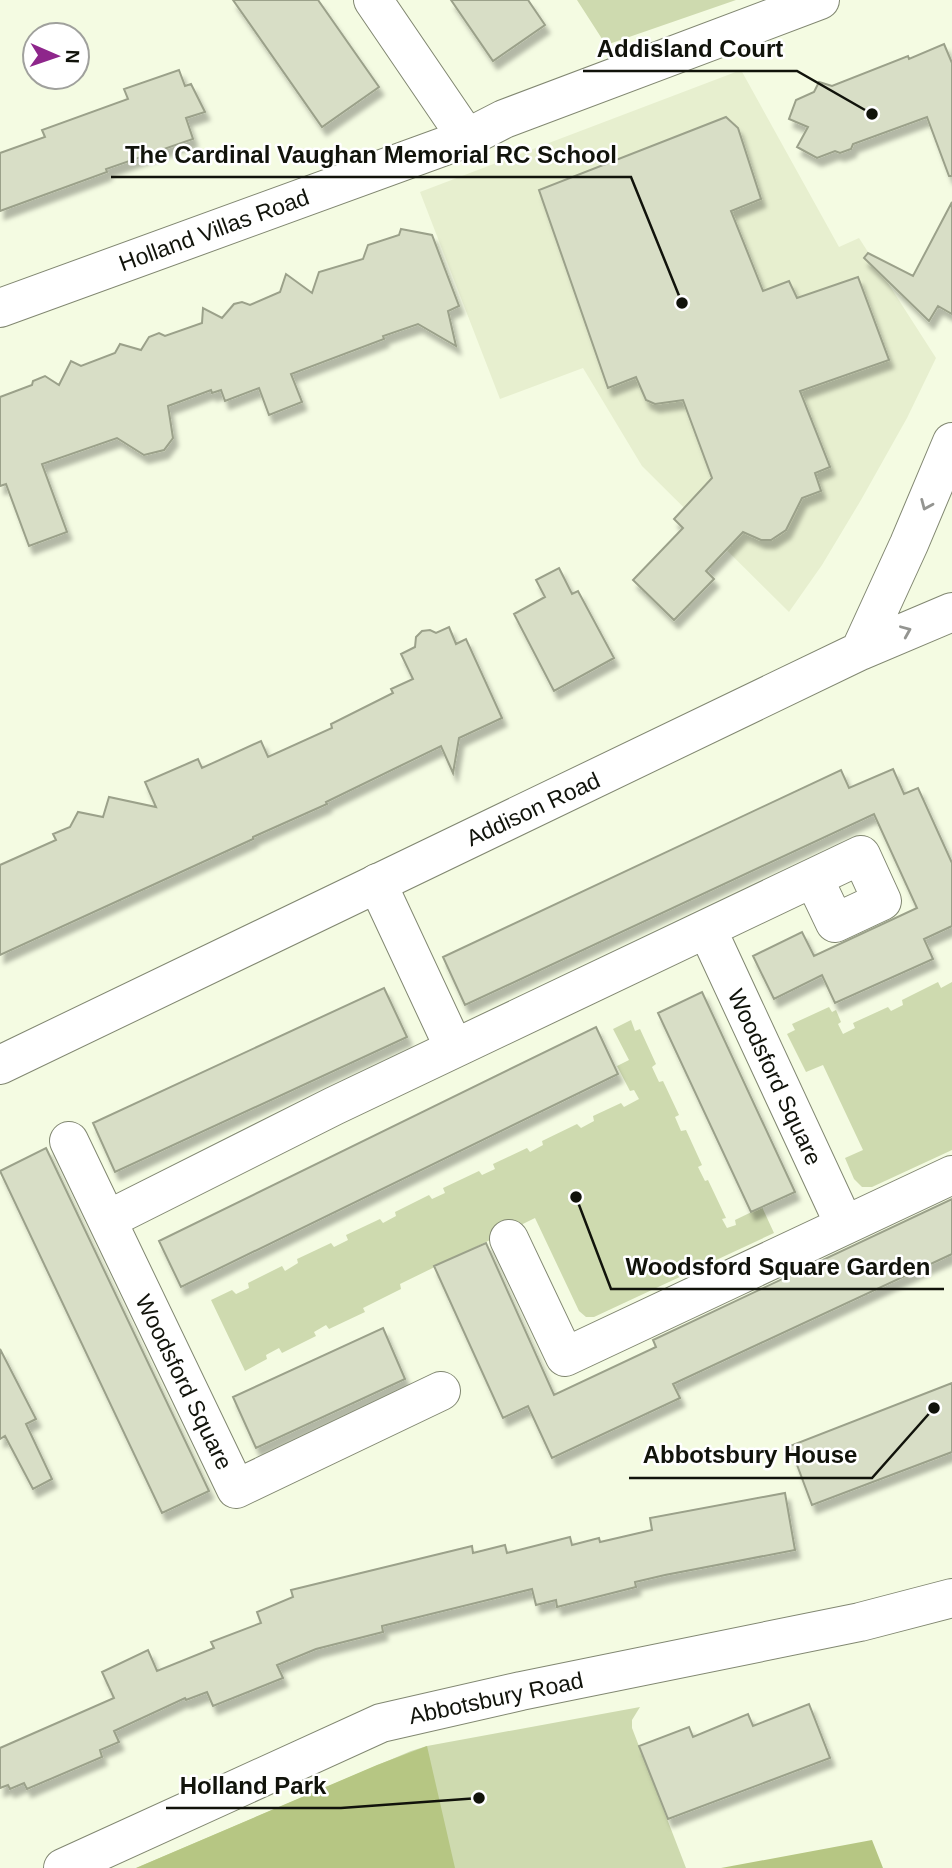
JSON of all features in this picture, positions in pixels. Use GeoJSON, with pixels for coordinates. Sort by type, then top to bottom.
{"type":"FeatureCollection","features":[{"type":"Feature","properties":{"kind":"street"},"geometry":{"type":"LineString","coordinates":[[373,0],[467,138]]}},
{"type":"Feature","properties":{"kind":"street","name":"Holland Villas Road"},"geometry":{"type":"LineString","coordinates":[[0,308],[467,138],[504,119],[820,0]]}},
{"type":"Feature","properties":{"kind":"street"},"geometry":{"type":"LineString","coordinates":[[860,651],[952,442]]}},
{"type":"Feature","properties":{"kind":"street","name":"Addison Road"},"geometry":{"type":"LineString","coordinates":[[0,1065],[860,651],[952,612]]}},
{"type":"Feature","properties":{"kind":"street"},"geometry":{"type":"LineString","coordinates":[[107,1220],[454,1048],[814,879]]}},
{"type":"Feature","properties":{"kind":"street"},"geometry":{"type":"LineString","coordinates":[[377,883],[454,1048]]}},
{"type":"Feature","properties":{"kind":"street","name":"Woodsford Square"},"geometry":{"type":"LineString","coordinates":[[707,929],[844,1224]]}},
{"type":"Feature","properties":{"kind":"street","name":"Woodsford Square"},"geometry":{"type":"LineString","coordinates":[[69,1141],[236,1489],[441,1391]]}},
{"type":"Feature","properties":{"kind":"street"},"geometry":{"type":"LineString","coordinates":[[509,1238],[565,1357],[952,1175]]}},
{"type":"Feature","properties":{"kind":"street","name":"Abbotsbury Road"},"geometry":{"type":"LineString","coordinates":[[63,1868],[381,1723],[521,1691],[860,1622],[952,1598]]}},
{"type":"Feature","properties":{"kind":"shaded area"},"geometry":{"type":"Polygon","coordinates":[[[577,0],[736,0],[606,45],[577,0]]]}},
{"type":"Feature","properties":{"kind":"shaded area"},"geometry":{"type":"Polygon","coordinates":[[[741,70],[839,247],[859,238],[936,358],[907,418],[861,500],[822,565],[789,612],[642,466],[583,368],[500,399],[420,192],[741,70]]]}},
{"type":"Feature","properties":{"kind":"shaded area"},"geometry":{"type":"Polygon","coordinates":[[[938,982],[941,988],[952,982],[952,1150],[872,1187],[862,1187],[854,1179],[845,1158],[863,1150],[823,1065],[806,1072],[787,1034],[795,1030],[792,1024],[829,1007],[832,1012],[836,1010],[843,1034],[855,1028],[853,1023],[888,1007],[891,1011],[903,1005],[902,1000],[938,982]]]}},
{"type":"Feature","properties":{"kind":"shaded area"},"geometry":{"type":"Polygon","coordinates":[[[631,1020],[635,1031],[640,1029],[656,1064],[652,1067],[659,1082],[663,1081],[679,1115],[675,1117],[681,1131],[686,1130],[702,1165],[698,1167],[705,1181],[708,1180],[726,1218],[722,1219],[727,1228],[736,1225],[735,1220],[762,1207],[774,1233],[594,1317],[586,1317],[579,1311],[535,1218],[400,1284],[401,1289],[363,1308],[365,1312],[329,1329],[326,1325],[314,1332],[316,1336],[282,1353],[279,1348],[266,1355],[267,1359],[245,1371],[211,1300],[232,1290],[236,1294],[249,1288],[248,1283],[282,1266],[285,1271],[298,1263],[297,1259],[331,1243],[334,1247],[348,1240],[346,1235],[380,1219],[383,1223],[396,1216],[395,1212],[429,1195],[432,1199],[445,1193],[443,1188],[479,1171],[482,1175],[495,1169],[493,1164],[527,1148],[530,1152],[543,1145],[542,1141],[577,1124],[581,1128],[594,1121],[593,1116],[621,1103],[624,1107],[639,1099],[634,1090],[630,1091],[617,1066],[629,1060],[613,1029],[631,1020]]]}},
{"type":"Feature","properties":{"kind":"shaded area"},"geometry":{"type":"Polygon","coordinates":[[[640,1707],[632,1720],[632,1728],[686,1868],[136,1868],[411,1751],[640,1707]]]}},
{"type":"Feature","properties":{"kind":"green space"},"geometry":{"type":"Polygon","coordinates":[[[427,1746],[455,1868],[136,1868],[377,1765],[427,1746]]]}},
{"type":"Feature","properties":{"kind":"green space"},"geometry":{"type":"Polygon","coordinates":[[[872,1840],[883,1868],[721,1868],[872,1840]]]}},
{"type":"Feature","properties":{"kind":"building"},"geometry":{"type":"Polygon","coordinates":[[[233,0],[318,0],[379,87],[322,127],[233,0]]]}},
{"type":"Feature","properties":{"kind":"building"},"geometry":{"type":"Polygon","coordinates":[[[451,0],[528,0],[545,25],[493,61],[451,0]]]}},
{"type":"Feature","properties":{"kind":"building"},"geometry":{"type":"Polygon","coordinates":[[[944,44],[952,63],[952,176],[949,176],[927,117],[853,144],[851,149],[840,153],[835,151],[817,158],[797,147],[808,127],[789,119],[796,100],[814,92],[819,82],[832,86],[944,44]]]}},
{"type":"Feature","properties":{"kind":"building"},"geometry":{"type":"Polygon","coordinates":[[[179,70],[185,86],[191,84],[205,112],[186,118],[193,139],[106,169],[107,172],[0,211],[0,153],[45,137],[42,130],[128,99],[124,89],[179,70]]]}},
{"type":"Feature","properties":{"kind":"building"},"geometry":{"type":"Polygon","coordinates":[[[726,117],[738,128],[761,199],[731,211],[763,291],[789,281],[797,298],[858,277],[889,360],[800,391],[830,467],[815,473],[821,491],[802,498],[786,530],[771,540],[761,540],[743,532],[706,571],[714,579],[674,620],[633,580],[683,528],[674,519],[712,478],[683,400],[655,404],[646,400],[636,377],[608,388],[539,190],[726,117]]]}},
{"type":"Feature","properties":{"kind":"building"},"geometry":{"type":"Polygon","coordinates":[[[952,202],[952,314],[938,306],[929,321],[864,258],[868,253],[913,276],[952,202]]]}},
{"type":"Feature","properties":{"kind":"building"},"geometry":{"type":"Polygon","coordinates":[[[401,229],[432,235],[459,306],[448,311],[456,346],[418,324],[291,374],[302,402],[269,415],[259,388],[225,401],[221,390],[212,393],[211,390],[168,406],[173,438],[164,450],[144,455],[117,438],[42,464],[67,532],[29,546],[6,484],[0,486],[0,397],[32,385],[33,381],[45,376],[59,385],[71,361],[81,366],[115,353],[120,344],[141,350],[149,337],[159,333],[165,336],[202,323],[203,308],[222,318],[234,304],[242,302],[250,305],[280,292],[286,274],[312,293],[319,272],[363,259],[368,245],[399,235],[401,229]]]}},
{"type":"Feature","properties":{"kind":"building"},"geometry":{"type":"Polygon","coordinates":[[[559,568],[572,594],[578,591],[614,658],[554,691],[514,614],[545,597],[536,580],[559,568]]]}},
{"type":"Feature","properties":{"kind":"building"},"geometry":{"type":"Polygon","coordinates":[[[449,627],[456,644],[466,639],[502,718],[459,738],[453,773],[441,746],[326,802],[327,804],[0,955],[0,865],[56,840],[53,834],[70,827],[78,812],[103,817],[109,797],[156,807],[145,782],[198,759],[202,768],[261,741],[268,757],[332,728],[331,724],[393,693],[391,689],[413,679],[401,654],[415,647],[416,637],[422,631],[430,630],[436,633],[449,627]]]}},
{"type":"Feature","properties":{"kind":"building"},"geometry":{"type":"Polygon","coordinates":[[[893,769],[904,794],[918,788],[952,863],[952,926],[924,939],[933,959],[835,1003],[822,975],[774,999],[753,956],[802,932],[814,956],[917,908],[874,814],[465,1005],[443,957],[841,770],[849,788],[893,769]]]}},
{"type":"Feature","properties":{"kind":"building"},"geometry":{"type":"Polygon","coordinates":[[[384,988],[407,1037],[115,1172],[93,1123],[384,988]]]}},
{"type":"Feature","properties":{"kind":"building"},"geometry":{"type":"Polygon","coordinates":[[[702,992],[795,1192],[751,1212],[658,1013],[702,992]]]}},
{"type":"Feature","properties":{"kind":"building"},"geometry":{"type":"Polygon","coordinates":[[[596,1027],[618,1074],[181,1287],[159,1241],[596,1027]]]}},
{"type":"Feature","properties":{"kind":"building"},"geometry":{"type":"Polygon","coordinates":[[[46,1148],[209,1491],[162,1513],[0,1171],[46,1148]]]}},
{"type":"Feature","properties":{"kind":"building"},"geometry":{"type":"Polygon","coordinates":[[[952,1199],[952,1254],[673,1384],[680,1398],[552,1458],[528,1406],[503,1418],[434,1266],[486,1243],[554,1395],[656,1347],[653,1340],[952,1199]]]}},
{"type":"Feature","properties":{"kind":"building"},"geometry":{"type":"Polygon","coordinates":[[[383,1328],[405,1379],[256,1448],[233,1397],[383,1328]]]}},
{"type":"Feature","properties":{"kind":"building"},"geometry":{"type":"Polygon","coordinates":[[[0,1349],[36,1419],[26,1424],[52,1479],[33,1489],[5,1436],[0,1439],[0,1349]]]}},
{"type":"Feature","properties":{"kind":"building"},"geometry":{"type":"Polygon","coordinates":[[[952,1383],[952,1452],[812,1505],[790,1446],[952,1383]]]}},
{"type":"Feature","properties":{"kind":"building"},"geometry":{"type":"Polygon","coordinates":[[[785,1493],[795,1550],[635,1582],[636,1587],[557,1607],[556,1600],[536,1605],[532,1589],[382,1626],[383,1632],[316,1649],[277,1665],[283,1678],[213,1706],[207,1692],[186,1700],[185,1698],[114,1731],[119,1742],[100,1750],[102,1757],[27,1789],[24,1783],[10,1789],[8,1785],[0,1788],[0,1748],[114,1698],[102,1672],[148,1650],[157,1671],[214,1648],[211,1642],[261,1623],[257,1612],[293,1597],[291,1590],[472,1546],[473,1553],[505,1545],[507,1553],[570,1537],[572,1545],[599,1538],[600,1542],[652,1530],[650,1518],[785,1493]]]}},
{"type":"Feature","properties":{"kind":"building"},"geometry":{"type":"Polygon","coordinates":[[[809,1704],[830,1758],[668,1819],[639,1746],[689,1727],[693,1737],[748,1714],[753,1726],[809,1704]]]}},
{"type":"Feature","properties":{"kind":"place","name":"Addisland Court"},"geometry":{"type":"Point","coordinates":[872,114]}},
{"type":"Feature","properties":{"kind":"place","name":"The Cardinal Vaughan Memorial RC School"},"geometry":{"type":"Point","coordinates":[682,303]}},
{"type":"Feature","properties":{"kind":"place","name":"Woodsford Square Garden"},"geometry":{"type":"Point","coordinates":[576,1197]}},
{"type":"Feature","properties":{"kind":"place","name":"Abbotsbury House"},"geometry":{"type":"Point","coordinates":[934,1408]}},
{"type":"Feature","properties":{"kind":"place","name":"Holland Park"},"geometry":{"type":"Point","coordinates":[479,1798]}}]}
